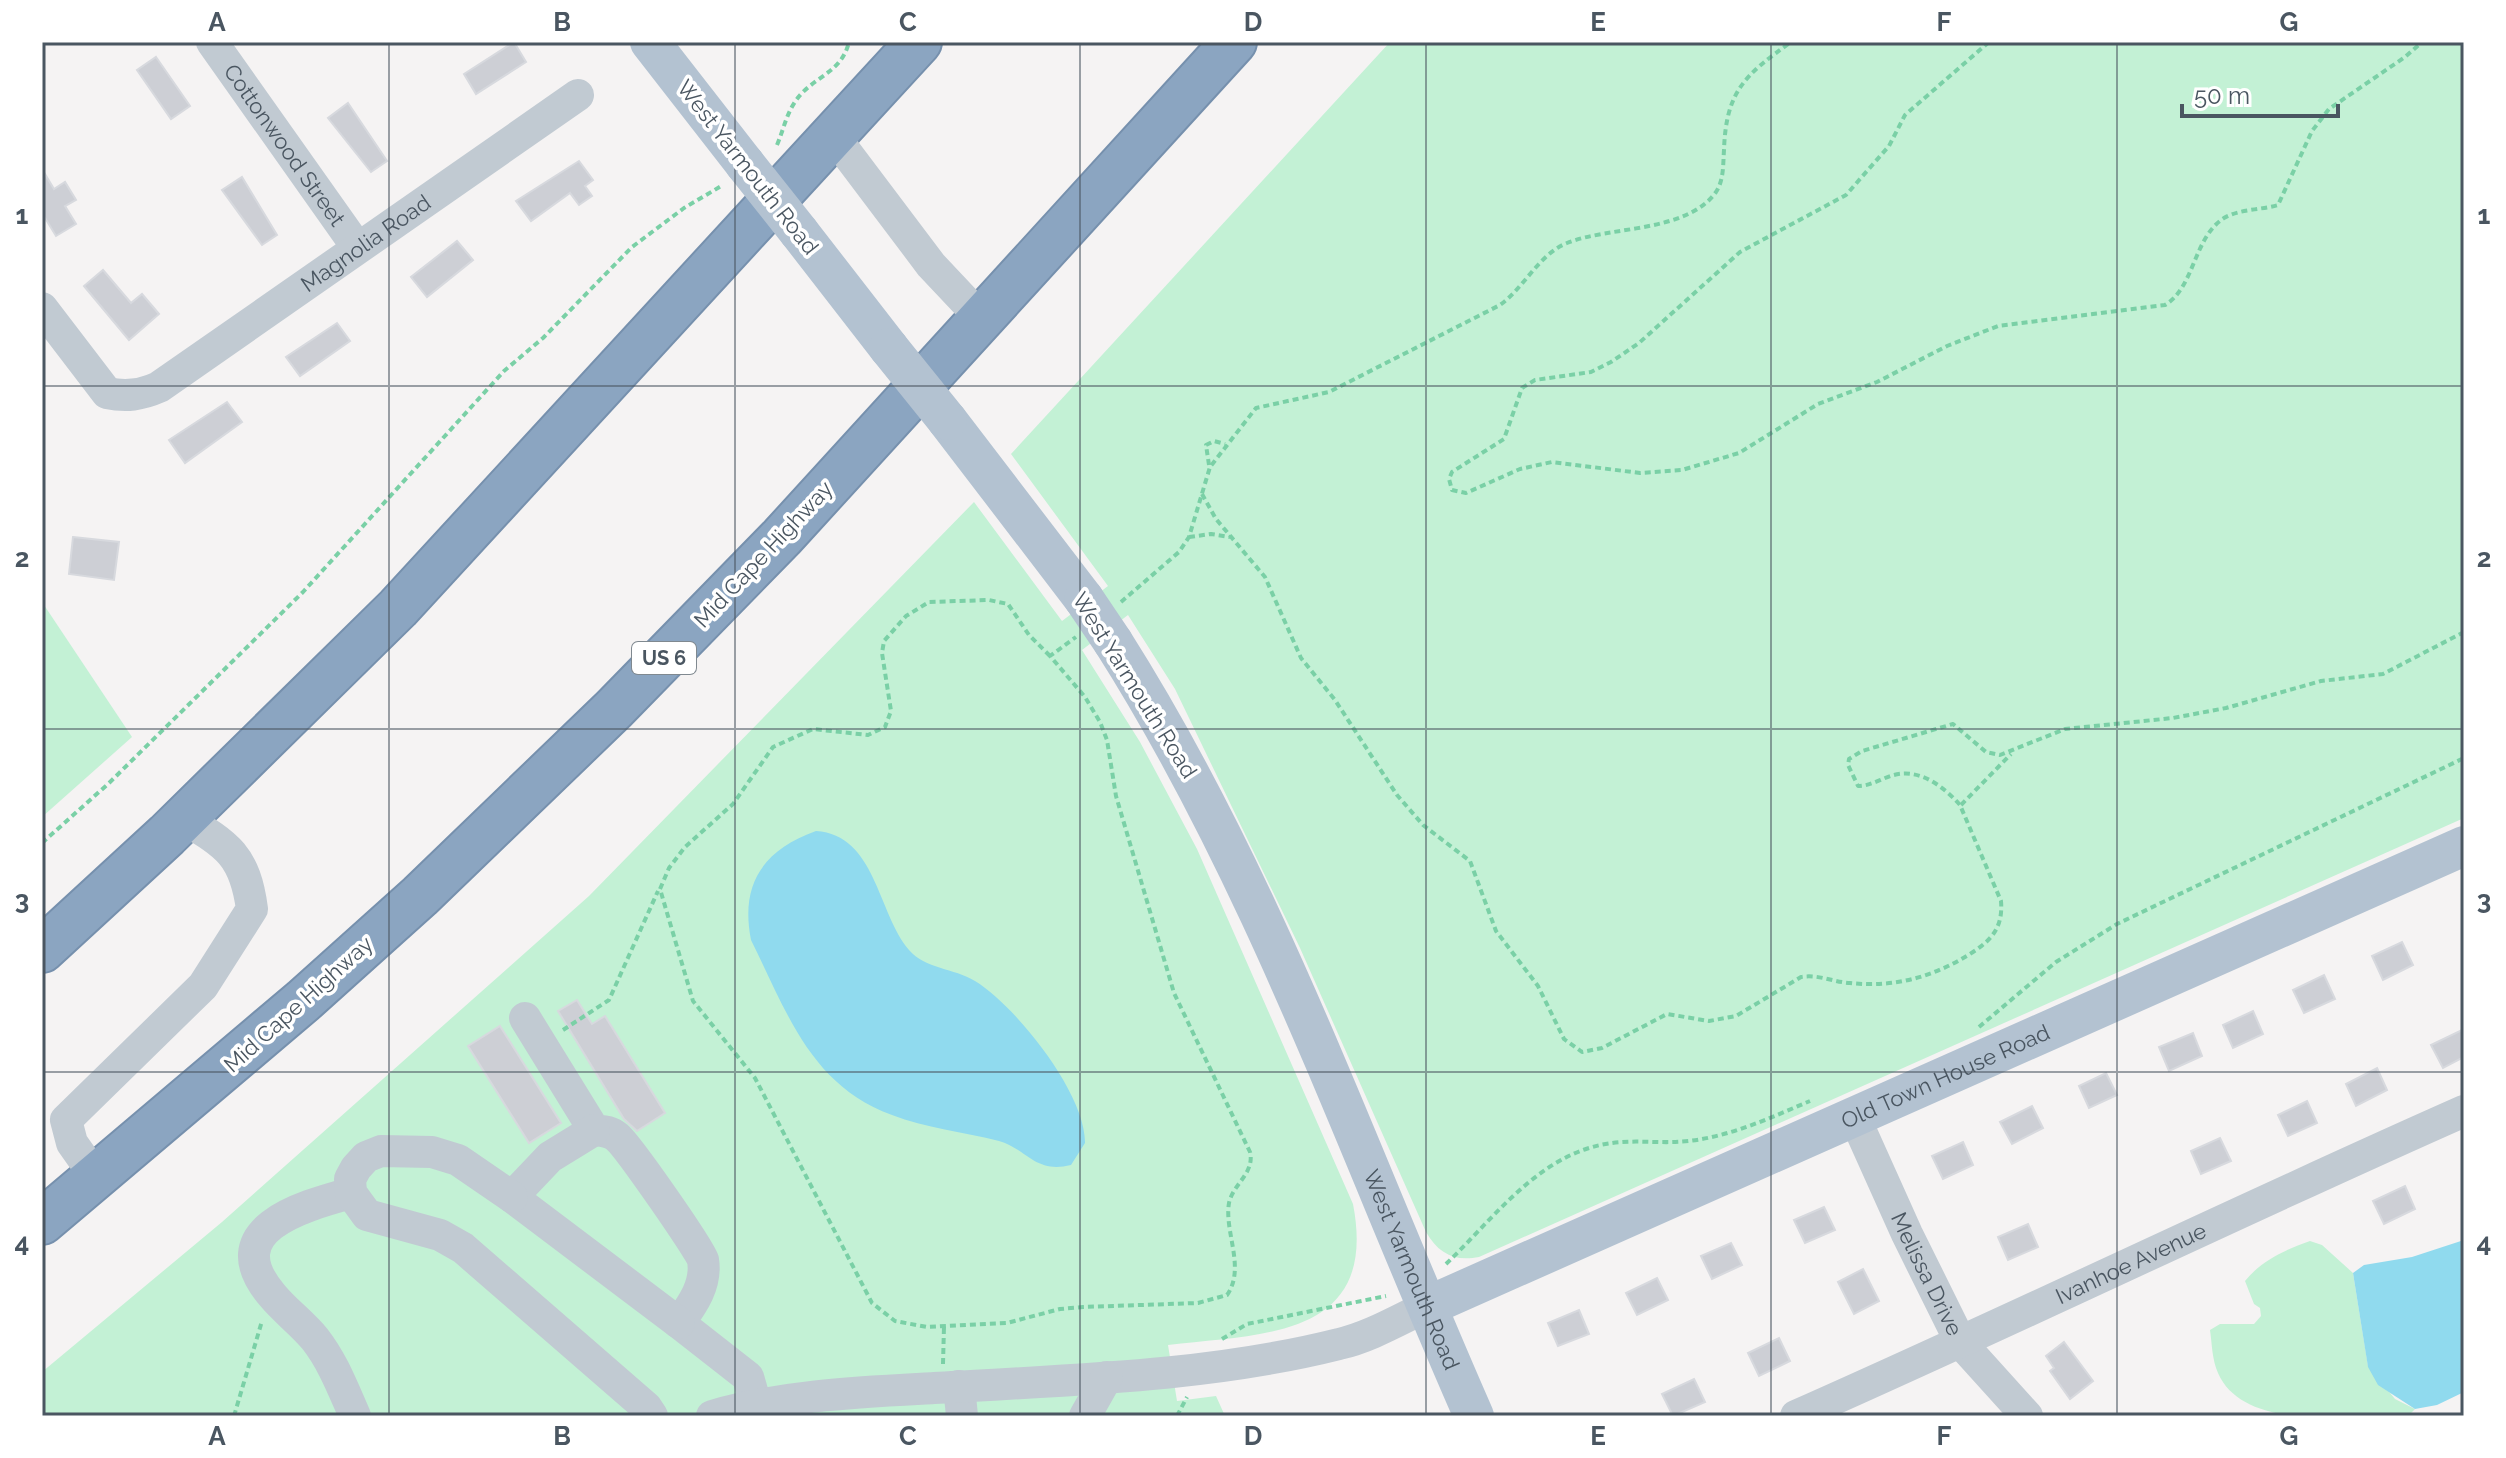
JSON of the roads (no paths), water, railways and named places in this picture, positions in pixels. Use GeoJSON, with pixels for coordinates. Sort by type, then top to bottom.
{"type":"FeatureCollection","features":[{"type":"Feature","properties":{"kind":"highway"},"geometry":{"type":"LineString","coordinates":[[42,950],[184,819],[398,608],[603,389],[919,42]]}},
{"type":"Feature","properties":{"kind":"highway","name":"Mid Cape Highway"},"geometry":{"type":"LineString","coordinates":[[42,1222],[303,1001],[548,774],[782,537],[1234,42]]}},
{"type":"Feature","properties":{"kind":"main road","name":"West Yarmouth Road"},"geometry":{"type":"LineString","coordinates":[[650,42],[947,420],[1099,620],[1170,737],[1225,840],[1474,1416]]}},
{"type":"Feature","properties":{"kind":"main road","name":"Old Town House Road"},"geometry":{"type":"LineString","coordinates":[[1428,1306],[2464,846]]}},
{"type":"Feature","properties":{"kind":"street","name":"Cottonwood Street"},"geometry":{"type":"LineString","coordinates":[[212,42],[357,247]]}},
{"type":"Feature","properties":{"kind":"street","name":"Magnolia Road"},"geometry":{"type":"LineString","coordinates":[[42,308],[107,393],[124,396],[152,390],[578,95]]}},
{"type":"Feature","properties":{"kind":"street"},"geometry":{"type":"LineString","coordinates":[[833,135],[931,265],[980,317]]}},
{"type":"Feature","properties":{"kind":"street"},"geometry":{"type":"LineString","coordinates":[[96,1177],[65,1130],[66,1120],[203,986],[252,909],[248,881],[228,846],[184,819]]}},
{"type":"Feature","properties":{"kind":"street"},"geometry":{"type":"LineString","coordinates":[[533,1030],[594,1130]]}},
{"type":"Feature","properties":{"kind":"street","name":"Ivanhoe Avenue"},"geometry":{"type":"LineString","coordinates":[[1796,1416],[1961,1343],[2253,1204],[2464,1111]]}},
{"type":"Feature","properties":{"kind":"street","name":"Melissa Drive"},"geometry":{"type":"LineString","coordinates":[[1854,1116],[1961,1343],[2027,1416]]}},
{"type":"Feature","properties":{"kind":"street"},"geometry":{"type":"LineString","coordinates":[[512,1197],[550,1157],[594,1130],[606,1131],[631,1152],[668,1209],[699,1248],[703,1261],[701,1283],[693,1303],[679,1323]]}},
{"type":"Feature","properties":{"kind":"street"},"geometry":{"type":"LineString","coordinates":[[652,1416],[646,1407],[463,1248],[440,1235],[374,1219],[363,1212],[351,1193],[352,1174],[366,1157],[401,1149],[432,1152],[458,1160],[512,1197],[748,1377],[756,1405]]}},
{"type":"Feature","properties":{"kind":"street"},"geometry":{"type":"LineString","coordinates":[[351,1193],[291,1211],[266,1229],[257,1246],[257,1265],[273,1297],[325,1353],[355,1416]]}},
{"type":"Feature","properties":{"kind":"street"},"geometry":{"type":"LineString","coordinates":[[712,1416],[756,1405],[884,1389],[960,1401],[1107,1377],[1203,1368],[1342,1344],[1428,1306]]}},
{"type":"Feature","properties":{"kind":"street"},"geometry":{"type":"LineString","coordinates":[[1085,1416],[1107,1377]]}},
{"type":"Feature","properties":{"kind":"water"},"geometry":{"type":"Polygon","coordinates":[[[816,831],[836,836],[851,846],[863,860],[898,934],[909,950],[923,961],[967,977],[992,993],[1046,1053],[1074,1101],[1082,1123],[1085,1143],[1071,1165],[1048,1166],[999,1141],[931,1127],[892,1115],[864,1102],[840,1085],[804,1043],[751,940],[749,902],[753,886],[769,859],[782,848],[816,831]]]}},
{"type":"Feature","properties":{"kind":"water"},"geometry":{"type":"Polygon","coordinates":[[[2464,1240],[2464,1392],[2437,1405],[2415,1409],[2378,1385],[2368,1367],[2353,1273],[2364,1265],[2412,1257],[2464,1240]]]}}]}
